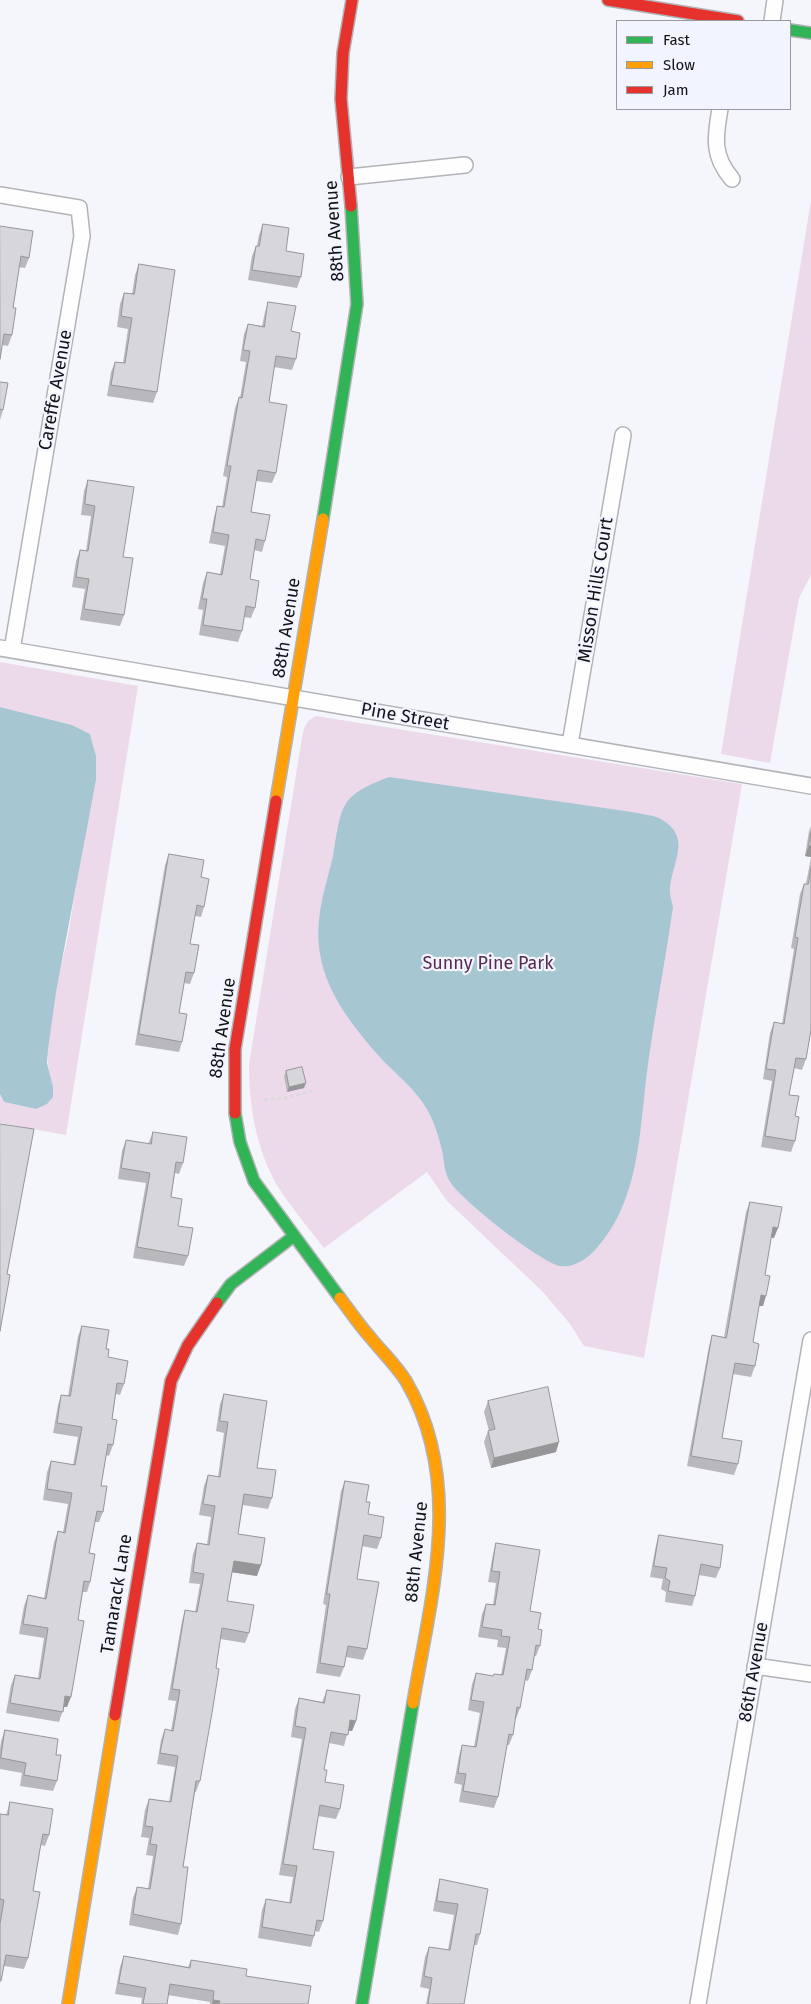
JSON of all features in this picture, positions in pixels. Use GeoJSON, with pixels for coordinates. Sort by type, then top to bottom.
{"type":"FeatureCollection","features":[{"type":"Feature","properties":{"kind":"street","name":"88th Avenue"},"geometry":{"type":"LineString","coordinates":[[352,0],[344,53],[341,99],[349,178],[357,304],[236,1040],[232,1088],[238,1134],[250,1173],[294,1236],[366,1332],[406,1381],[431,1439],[440,1488],[440,1541],[362,2004]]}},
{"type":"Feature","properties":{"kind":"street"},"geometry":{"type":"LineString","coordinates":[[608,0],[730,20]]}},
{"type":"Feature","properties":{"kind":"street"},"geometry":{"type":"LineString","coordinates":[[772,20],[775,0]]}},
{"type":"Feature","properties":{"kind":"street"},"geometry":{"type":"LineString","coordinates":[[791,30],[811,33]]}},
{"type":"Feature","properties":{"kind":"street"},"geometry":{"type":"LineString","coordinates":[[720,110],[716,146],[721,166],[732,179]]}},
{"type":"Feature","properties":{"kind":"street"},"geometry":{"type":"LineString","coordinates":[[349,178],[465,165]]}},
{"type":"Feature","properties":{"kind":"street","name":"Careffe Avenue"},"geometry":{"type":"LineString","coordinates":[[0,195],[79,208],[82,236],[6,649]]}},
{"type":"Feature","properties":{"kind":"street","name":"Misson Hills Court"},"geometry":{"type":"LineString","coordinates":[[570,744],[623,435]]}},
{"type":"Feature","properties":{"kind":"street","name":"Pine Street"},"geometry":{"type":"LineString","coordinates":[[6,649],[811,786]]}},
{"type":"Feature","properties":{"kind":"street","name":"Tamarack Lane"},"geometry":{"type":"LineString","coordinates":[[68,2004],[171,1381],[188,1345],[203,1320],[231,1284],[294,1236]]}},
{"type":"Feature","properties":{"kind":"street","name":"86th Avenue"},"geometry":{"type":"LineString","coordinates":[[698,2004],[755,1666],[806,1399],[811,1340]]}},
{"type":"Feature","properties":{"kind":"street"},"geometry":{"type":"LineString","coordinates":[[755,1666],[811,1674]]}},
{"type":"Feature","properties":{"kind":"path"},"geometry":{"type":"LineString","coordinates":[[264,1100],[284,1098],[312,1091]]}},
{"type":"Feature","properties":{"kind":"green space"},"geometry":{"type":"Polygon","coordinates":[[[811,200],[811,575],[799,598],[770,763],[721,754],[811,200]]]}},
{"type":"Feature","properties":{"kind":"green space"},"geometry":{"type":"Polygon","coordinates":[[[0,662],[138,686],[66,1135],[0,1123],[0,1094],[4,1102],[36,1109],[53,1087],[49,1070],[49,1030],[96,780],[96,756],[90,734],[72,725],[0,707],[0,662]]]}},
{"type":"Feature","properties":{"kind":"green space","name":"Sunny Pine Park"},"geometry":{"type":"Polygon","coordinates":[[[316,716],[742,784],[644,1358],[584,1346],[570,1324],[543,1292],[447,1201],[427,1172],[324,1248],[287,1200],[273,1178],[256,1131],[249,1081],[249,1064],[302,735],[309,721],[316,716]]]}},
{"type":"Feature","properties":{"kind":"water"},"geometry":{"type":"Polygon","coordinates":[[[0,707],[72,725],[90,734],[96,756],[96,780],[56,992],[48,1049],[47,1063],[53,1087],[53,1097],[47,1104],[36,1109],[4,1102],[0,1094],[0,707]]]}},
{"type":"Feature","properties":{"kind":"water"},"geometry":{"type":"Polygon","coordinates":[[[389,777],[650,815],[670,825],[676,834],[678,852],[670,892],[673,907],[631,1183],[611,1229],[592,1253],[584,1260],[570,1266],[560,1266],[550,1262],[518,1242],[456,1189],[449,1180],[438,1135],[427,1109],[413,1090],[378,1055],[354,1025],[343,1010],[326,977],[318,940],[319,920],[341,814],[351,797],[360,790],[389,777]]]}},
{"type":"Feature","properties":{"kind":"building"},"geometry":{"type":"Polygon","coordinates":[[[263,224],[289,228],[286,251],[304,254],[301,277],[252,270],[256,246],[259,246],[263,224]]]}},
{"type":"Feature","properties":{"kind":"building"},"geometry":{"type":"Polygon","coordinates":[[[0,226],[33,231],[29,258],[21,256],[13,308],[16,308],[12,335],[4,334],[0,359],[0,226]]]}},
{"type":"Feature","properties":{"kind":"building"},"geometry":{"type":"Polygon","coordinates":[[[139,264],[175,270],[157,392],[111,385],[115,362],[125,363],[132,318],[121,316],[124,293],[134,294],[139,264]]]}},
{"type":"Feature","properties":{"kind":"building"},"geometry":{"type":"Polygon","coordinates":[[[268,302],[296,306],[291,331],[300,333],[296,359],[276,356],[269,402],[287,405],[276,473],[258,470],[251,512],[270,515],[265,541],[256,539],[250,579],[259,581],[255,608],[246,606],[242,631],[203,625],[207,599],[202,599],[207,572],[222,575],[229,535],[213,532],[217,506],[224,507],[231,466],[227,466],[239,397],[242,398],[250,351],[243,350],[248,324],[264,327],[268,302]]]}},
{"type":"Feature","properties":{"kind":"building"},"geometry":{"type":"Polygon","coordinates":[[[0,382],[8,383],[3,410],[0,409],[0,382]]]}},
{"type":"Feature","properties":{"kind":"building"},"geometry":{"type":"Polygon","coordinates":[[[88,480],[134,487],[123,557],[133,558],[124,615],[84,609],[89,579],[76,577],[80,550],[88,551],[95,506],[85,504],[88,480]]]}},
{"type":"Feature","properties":{"kind":"building"},"geometry":{"type":"Polygon","coordinates":[[[169,854],[204,860],[201,877],[209,879],[204,907],[197,905],[190,944],[199,945],[194,973],[186,972],[179,1013],[187,1014],[182,1042],[139,1034],[169,854]]]}},
{"type":"Feature","properties":{"kind":"building"},"geometry":{"type":"Polygon","coordinates":[[[811,869],[811,1030],[806,1059],[796,1058],[789,1095],[799,1096],[795,1116],[799,1117],[795,1141],[765,1136],[776,1070],[766,1069],[774,1022],[784,1024],[798,938],[795,937],[804,884],[808,884],[811,869]]]}},
{"type":"Feature","properties":{"kind":"building"},"geometry":{"type":"Polygon","coordinates":[[[302,1067],[306,1083],[289,1087],[286,1071],[302,1067]]]}},
{"type":"Feature","properties":{"kind":"building"},"geometry":{"type":"Polygon","coordinates":[[[0,1124],[34,1129],[7,1274],[10,1275],[0,1331],[0,1124]]]}},
{"type":"Feature","properties":{"kind":"building"},"geometry":{"type":"Polygon","coordinates":[[[153,1132],[187,1137],[183,1163],[176,1162],[171,1197],[182,1199],[178,1226],[193,1228],[188,1256],[137,1247],[150,1173],[121,1168],[126,1140],[151,1144],[153,1132]]]}},
{"type":"Feature","properties":{"kind":"building"},"geometry":{"type":"Polygon","coordinates":[[[750,1202],[782,1207],[778,1228],[773,1227],[765,1275],[770,1276],[766,1296],[761,1295],[753,1342],[759,1344],[755,1366],[735,1363],[722,1438],[742,1441],[738,1464],[691,1456],[712,1335],[726,1338],[750,1202]]]}},
{"type":"Feature","properties":{"kind":"building"},"geometry":{"type":"Polygon","coordinates":[[[82,1326],[109,1330],[106,1349],[109,1349],[108,1357],[128,1361],[124,1384],[117,1383],[112,1419],[117,1420],[113,1445],[108,1444],[101,1486],[107,1486],[103,1512],[97,1511],[89,1553],[95,1554],[90,1582],[84,1581],[78,1620],[84,1621],[71,1697],[65,1696],[63,1712],[10,1703],[15,1675],[40,1679],[48,1628],[23,1624],[28,1595],[46,1599],[58,1531],[65,1533],[72,1493],[47,1489],[51,1461],[75,1465],[82,1427],[57,1423],[61,1395],[70,1396],[82,1326]]]}},
{"type":"Feature","properties":{"kind":"building"},"geometry":{"type":"Polygon","coordinates":[[[548,1387],[559,1442],[494,1458],[488,1431],[495,1429],[488,1401],[548,1387]]]}},
{"type":"Feature","properties":{"kind":"building"},"geometry":{"type":"Polygon","coordinates":[[[224,1394],[267,1401],[257,1468],[276,1470],[272,1498],[244,1494],[238,1534],[265,1538],[261,1565],[234,1561],[227,1601],[254,1605],[249,1633],[222,1628],[216,1668],[219,1669],[212,1713],[200,1781],[196,1781],[183,1867],[188,1867],[181,1924],[133,1914],[137,1887],[150,1889],[157,1845],[150,1844],[153,1827],[145,1826],[149,1799],[171,1802],[178,1756],[160,1753],[165,1729],[173,1731],[180,1690],[172,1689],[185,1610],[197,1612],[204,1574],[193,1572],[197,1543],[209,1545],[215,1506],[203,1504],[208,1475],[220,1477],[228,1422],[220,1421],[224,1394]]]}},
{"type":"Feature","properties":{"kind":"building"},"geometry":{"type":"Polygon","coordinates":[[[345,1481],[369,1485],[366,1502],[370,1502],[368,1514],[384,1517],[381,1538],[364,1535],[357,1579],[379,1582],[367,1649],[348,1646],[344,1667],[320,1663],[330,1594],[327,1594],[345,1481]]]}},
{"type":"Feature","properties":{"kind":"building"},"geometry":{"type":"Polygon","coordinates":[[[659,1535],[723,1545],[720,1568],[701,1564],[695,1596],[668,1591],[670,1581],[665,1578],[667,1568],[654,1566],[659,1535]]]}},
{"type":"Feature","properties":{"kind":"building"},"geometry":{"type":"Polygon","coordinates":[[[496,1543],[540,1550],[530,1611],[541,1613],[538,1629],[542,1630],[540,1646],[536,1645],[532,1670],[527,1669],[520,1708],[517,1707],[513,1735],[509,1734],[498,1797],[463,1791],[466,1774],[458,1773],[462,1745],[476,1747],[484,1702],[471,1700],[476,1673],[493,1676],[494,1674],[503,1675],[510,1637],[501,1636],[502,1630],[482,1627],[486,1604],[495,1605],[500,1572],[492,1571],[496,1543]]]}},
{"type":"Feature","properties":{"kind":"building"},"geometry":{"type":"Polygon","coordinates":[[[327,1690],[360,1695],[356,1721],[350,1720],[348,1735],[331,1732],[324,1770],[327,1770],[325,1782],[344,1785],[340,1809],[320,1805],[313,1849],[334,1852],[323,1921],[317,1920],[314,1936],[262,1927],[266,1899],[291,1903],[297,1866],[283,1864],[306,1728],[295,1726],[299,1698],[324,1703],[327,1690]]]}},
{"type":"Feature","properties":{"kind":"building"},"geometry":{"type":"Polygon","coordinates":[[[5,1730],[58,1739],[56,1755],[61,1755],[57,1781],[24,1775],[26,1763],[1,1758],[5,1730]]]}},
{"type":"Feature","properties":{"kind":"building"},"geometry":{"type":"Polygon","coordinates":[[[10,1802],[53,1809],[49,1835],[43,1834],[40,1849],[33,1891],[40,1892],[28,1958],[6,1955],[1,1981],[0,1924],[4,1900],[0,1899],[0,1814],[8,1815],[10,1802]]]}},
{"type":"Feature","properties":{"kind":"building"},"geometry":{"type":"Polygon","coordinates":[[[440,1879],[488,1889],[480,1934],[476,1934],[464,2004],[428,2004],[432,1978],[424,1976],[429,1947],[450,1950],[458,1904],[437,1901],[440,1879]]]}},
{"type":"Feature","properties":{"kind":"building"},"geometry":{"type":"Polygon","coordinates":[[[124,1956],[190,1968],[191,1960],[247,1969],[246,1976],[311,1986],[308,2004],[219,2004],[220,2001],[213,2000],[214,1991],[170,1984],[167,2004],[143,2004],[146,1988],[119,1983],[124,1956]]]}},
{"type":"Feature","properties":{"kind":"traffic: fast"},"geometry":{"type":"LineString","coordinates":[[791,30],[811,33]]}},
{"type":"Feature","properties":{"kind":"traffic: fast"},"geometry":{"type":"LineString","coordinates":[[323,519],[357,304],[351,206]]}},
{"type":"Feature","properties":{"kind":"traffic: fast"},"geometry":{"type":"LineString","coordinates":[[235,1113],[240,1142],[254,1181],[340,1298]]}},
{"type":"Feature","properties":{"kind":"traffic: fast"},"geometry":{"type":"LineString","coordinates":[[217,1303],[231,1284],[294,1236]]}},
{"type":"Feature","properties":{"kind":"traffic: fast"},"geometry":{"type":"LineString","coordinates":[[362,2004],[413,1703]]}},
{"type":"Feature","properties":{"kind":"traffic: slow"},"geometry":{"type":"LineString","coordinates":[[276,801],[323,519]]}},
{"type":"Feature","properties":{"kind":"traffic: slow"},"geometry":{"type":"LineString","coordinates":[[340,1298],[406,1381],[424,1419],[435,1459],[439,1499],[438,1540],[428,1622],[413,1703]]}},
{"type":"Feature","properties":{"kind":"traffic: slow"},"geometry":{"type":"LineString","coordinates":[[68,2004],[115,1715]]}},
{"type":"Feature","properties":{"kind":"traffic: jam"},"geometry":{"type":"LineString","coordinates":[[351,206],[341,99],[343,53],[352,0]]}},
{"type":"Feature","properties":{"kind":"traffic: jam"},"geometry":{"type":"LineString","coordinates":[[608,0],[732,20]]}},
{"type":"Feature","properties":{"kind":"traffic: jam"},"geometry":{"type":"LineString","coordinates":[[235,1113],[235,1049],[276,801]]}},
{"type":"Feature","properties":{"kind":"traffic: jam"},"geometry":{"type":"LineString","coordinates":[[115,1715],[171,1381],[188,1345],[217,1303]]}}]}
